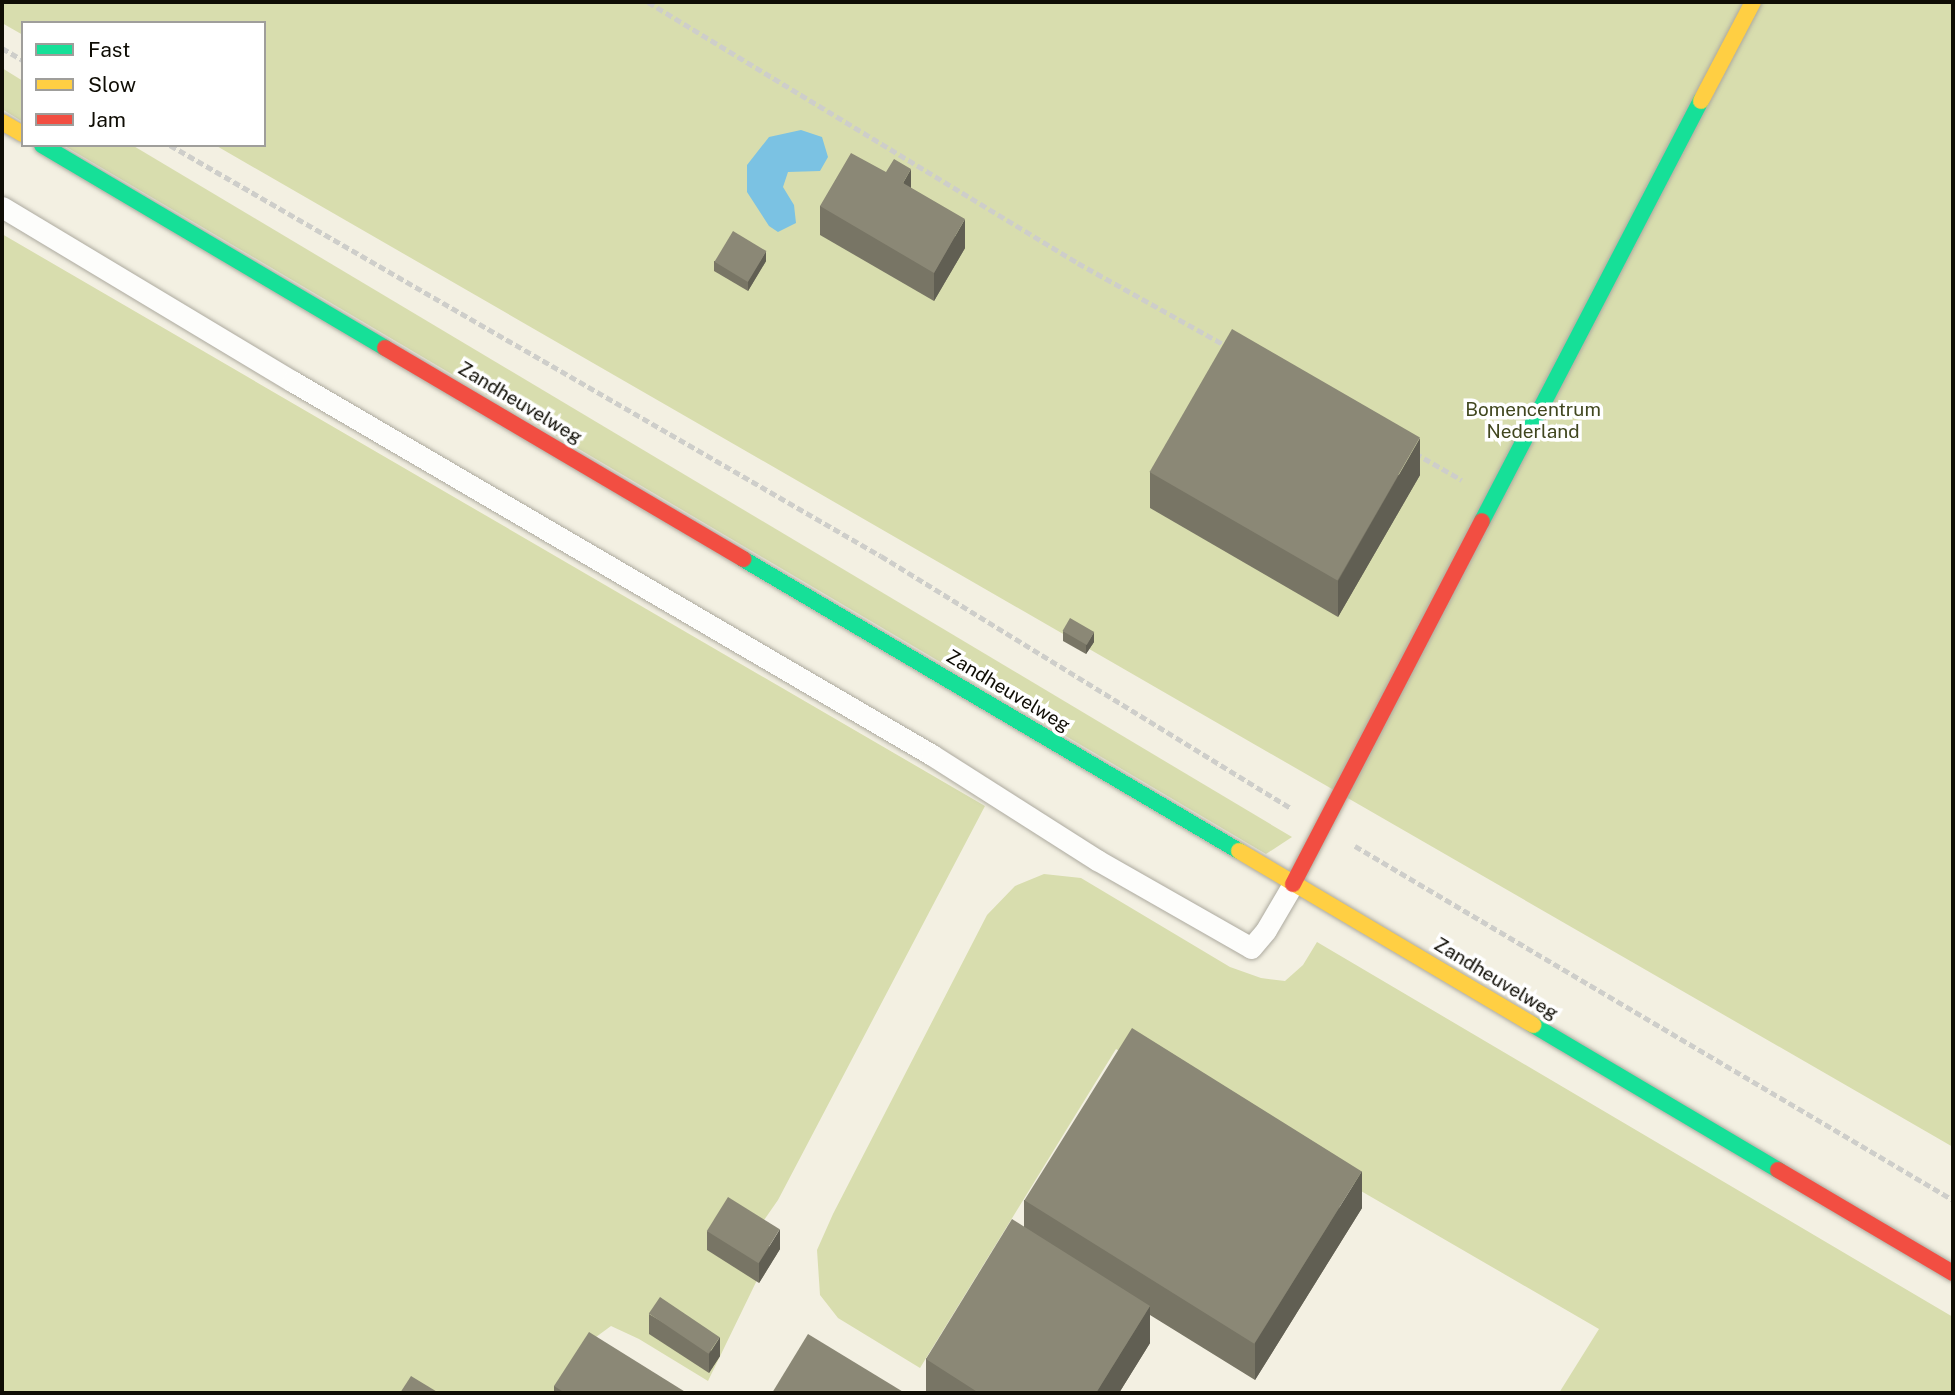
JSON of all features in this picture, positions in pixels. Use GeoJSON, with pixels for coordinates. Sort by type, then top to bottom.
{"type":"FeatureCollection","features":[{"type":"Feature","properties":{"kind":"main road"},"geometry":{"type":"LineString","coordinates":[[1293,884],[1753,2]]}},
{"type":"Feature","properties":{"kind":"main road"},"geometry":{"type":"LineString","coordinates":[[2,122],[21,133]]}},
{"type":"Feature","properties":{"kind":"main road","name":"Zandheuvelweg"},"geometry":{"type":"LineString","coordinates":[[45,147],[1953,1273]]}},
{"type":"Feature","properties":{"kind":"lane"},"geometry":{"type":"LineString","coordinates":[[2,207],[292,381],[932,755],[1097,860],[1251,948],[1266,930],[1293,884]]}},
{"type":"Feature","properties":{"kind":"path"},"geometry":{"type":"LineString","coordinates":[[648,2],[1078,263],[1233,350]]}},
{"type":"Feature","properties":{"kind":"path"},"geometry":{"type":"LineString","coordinates":[[2,48],[21,59]]}},
{"type":"Feature","properties":{"kind":"path"},"geometry":{"type":"LineString","coordinates":[[173,147],[881,556],[1323,828],[1953,1200]]}},
{"type":"Feature","properties":{"kind":"path"},"geometry":{"type":"LineString","coordinates":[[1411,451],[1495,498]]}},
{"type":"Feature","properties":{"kind":"green space","name":"Bomencentrum Nederland"},"geometry":{"type":"Polygon","coordinates":[[[2,2],[1953,2],[1953,1147],[218,147],[266,147],[266,21],[21,21],[21,34],[2,23],[2,2]]]}},
{"type":"Feature","properties":{"kind":"green space"},"geometry":{"type":"Polygon","coordinates":[[[2,68],[21,80],[21,121],[2,109],[2,68]]]}},
{"type":"Feature","properties":{"kind":"green space"},"geometry":{"type":"Polygon","coordinates":[[[66,147],[135,147],[1292,837],[1266,854],[66,147]]]}},
{"type":"Feature","properties":{"kind":"green space"},"geometry":{"type":"Polygon","coordinates":[[[2,234],[985,806],[778,1200],[760,1226],[759,1276],[708,1381],[639,1339],[611,1326],[596,1337],[559,1393],[2,1393],[2,234]]]}},
{"type":"Feature","properties":{"kind":"green space"},"geometry":{"type":"Polygon","coordinates":[[[1044,874],[1081,878],[1230,967],[1261,978],[1285,981],[1303,965],[1317,942],[1953,1317],[1953,1393],[1559,1393],[1599,1329],[1116,1049],[920,1368],[838,1318],[820,1295],[817,1250],[987,915],[1015,886],[1044,874]]]}},
{"type":"Feature","properties":{"kind":"water"},"geometry":{"type":"Polygon","coordinates":[[[801,130],[822,137],[828,157],[820,171],[788,172],[783,187],[794,205],[796,223],[778,232],[769,226],[747,192],[747,165],[769,137],[801,130]]]}},
{"type":"Feature","properties":{"kind":"building"},"geometry":{"type":"Polygon","coordinates":[[[851,153],[886,172],[894,159],[911,169],[903,183],[965,219],[934,273],[820,206],[851,153]]]}},
{"type":"Feature","properties":{"kind":"building"},"geometry":{"type":"Polygon","coordinates":[[[733,231],[766,251],[748,282],[714,262],[733,231]]]}},
{"type":"Feature","properties":{"kind":"building"},"geometry":{"type":"Polygon","coordinates":[[[1232,329],[1420,438],[1337,580],[1150,472],[1232,329]]]}},
{"type":"Feature","properties":{"kind":"building"},"geometry":{"type":"Polygon","coordinates":[[[1070,618],[1094,632],[1087,645],[1062,631],[1070,618]]]}},
{"type":"Feature","properties":{"kind":"building"},"geometry":{"type":"Polygon","coordinates":[[[1132,1028],[1362,1172],[1254,1344],[1024,1200],[1132,1028]]]}},
{"type":"Feature","properties":{"kind":"building"},"geometry":{"type":"Polygon","coordinates":[[[728,1197],[780,1229],[759,1263],[707,1231],[728,1197]]]}},
{"type":"Feature","properties":{"kind":"building"},"geometry":{"type":"Polygon","coordinates":[[[1012,1219],[1150,1306],[1096,1393],[979,1393],[926,1359],[1012,1219]]]}},
{"type":"Feature","properties":{"kind":"building"},"geometry":{"type":"Polygon","coordinates":[[[660,1297],[720,1337],[709,1354],[649,1314],[660,1297]]]}},
{"type":"Feature","properties":{"kind":"building"},"geometry":{"type":"Polygon","coordinates":[[[589,1332],[687,1393],[565,1393],[554,1386],[589,1332]]]}},
{"type":"Feature","properties":{"kind":"building"},"geometry":{"type":"Polygon","coordinates":[[[808,1334],[905,1393],[772,1393],[808,1334]]]}},
{"type":"Feature","properties":{"kind":"building"},"geometry":{"type":"Polygon","coordinates":[[[411,1376],[439,1393],[400,1393],[411,1376]]]}},
{"type":"Feature","properties":{"kind":"traffic: fast"},"geometry":{"type":"LineString","coordinates":[[1482,521],[1701,101]]}},
{"type":"Feature","properties":{"kind":"traffic: fast"},"geometry":{"type":"LineString","coordinates":[[45,147],[385,348]]}},
{"type":"Feature","properties":{"kind":"traffic: fast"},"geometry":{"type":"LineString","coordinates":[[743,559],[1239,851]]}},
{"type":"Feature","properties":{"kind":"traffic: fast"},"geometry":{"type":"LineString","coordinates":[[1533,1025],[1778,1170]]}},
{"type":"Feature","properties":{"kind":"traffic: slow"},"geometry":{"type":"LineString","coordinates":[[1701,101],[1753,2]]}},
{"type":"Feature","properties":{"kind":"traffic: slow"},"geometry":{"type":"LineString","coordinates":[[2,122],[21,133]]}},
{"type":"Feature","properties":{"kind":"traffic: slow"},"geometry":{"type":"LineString","coordinates":[[1239,851],[1533,1025]]}},
{"type":"Feature","properties":{"kind":"traffic: jam"},"geometry":{"type":"LineString","coordinates":[[385,348],[743,559]]}},
{"type":"Feature","properties":{"kind":"traffic: jam"},"geometry":{"type":"LineString","coordinates":[[1293,884],[1482,521]]}},
{"type":"Feature","properties":{"kind":"traffic: jam"},"geometry":{"type":"LineString","coordinates":[[1778,1170],[1953,1273]]}}]}
